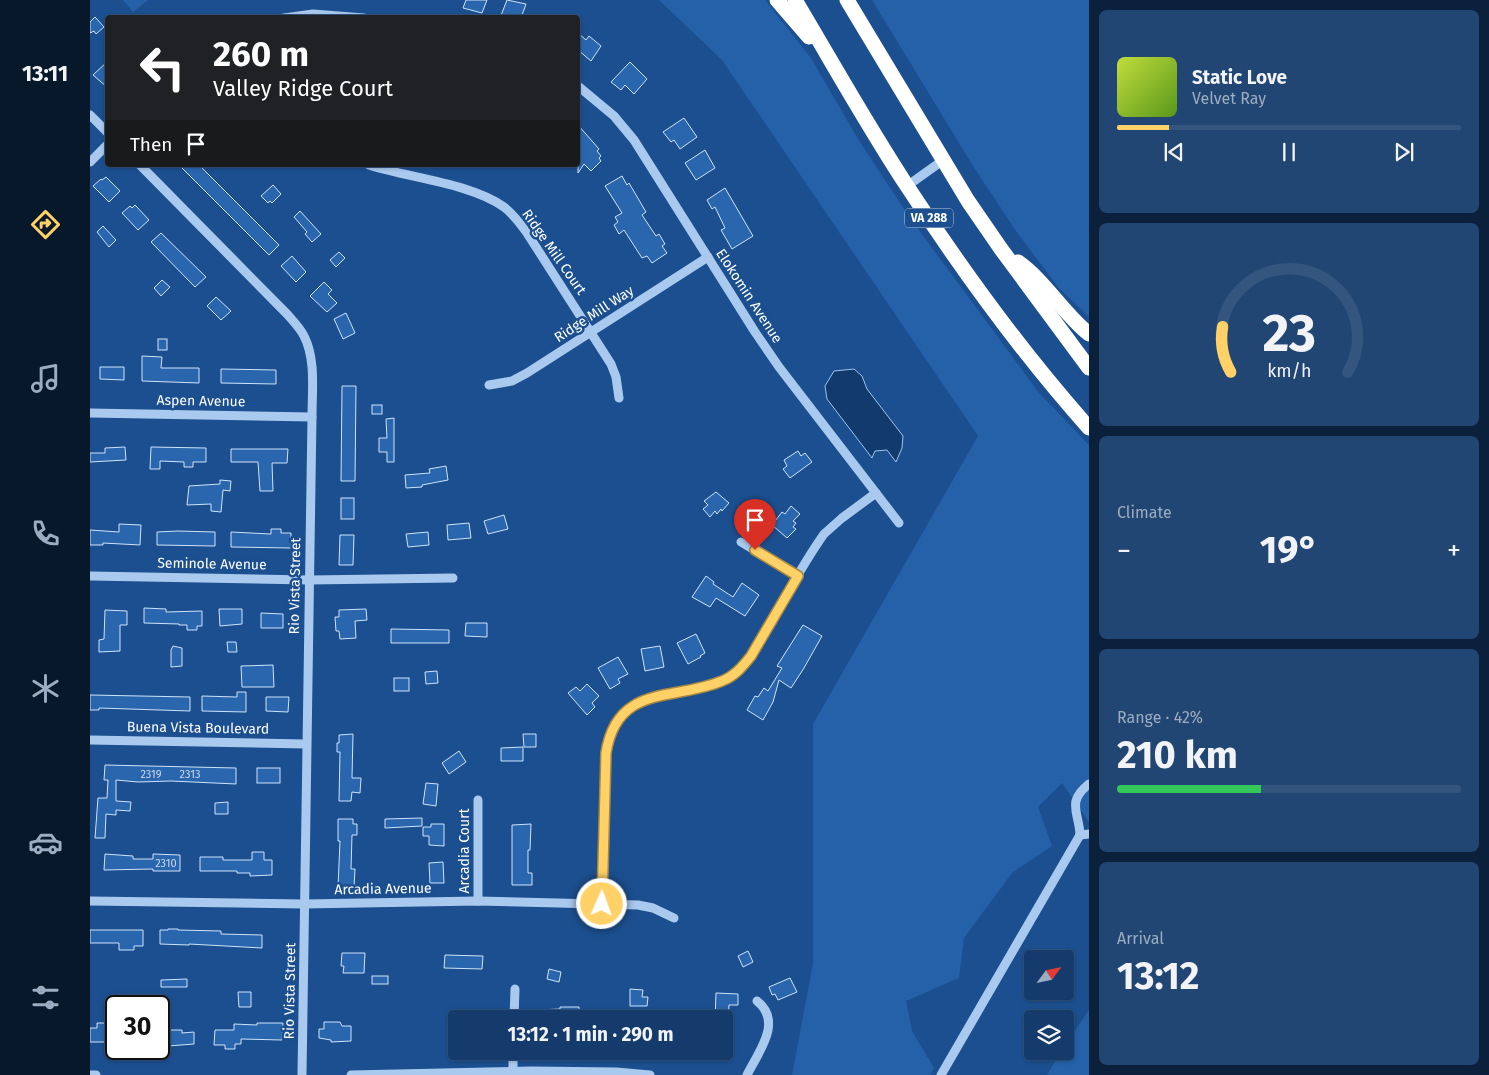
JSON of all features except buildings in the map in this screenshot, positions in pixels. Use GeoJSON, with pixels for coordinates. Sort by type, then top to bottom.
{"type":"FeatureCollection","features":[{"type":"Feature","properties":{"kind":"highway"},"geometry":{"type":"LineString","coordinates":[[777,0],[836,70]]}},
{"type":"Feature","properties":{"kind":"highway","name":"VA 288"},"geometry":{"type":"LineString","coordinates":[[795,0],[907,186],[992,309],[1042,373],[1089,428]]}},
{"type":"Feature","properties":{"kind":"highway","name":"VA 288"},"geometry":{"type":"LineString","coordinates":[[847,0],[942,161],[1001,249]]}},
{"type":"Feature","properties":{"kind":"highway"},"geometry":{"type":"LineString","coordinates":[[1001,249],[1026,268],[1060,306],[1089,334]]}},
{"type":"Feature","properties":{"kind":"highway"},"geometry":{"type":"LineString","coordinates":[[1001,249],[1089,368]]}},
{"type":"Feature","properties":{"kind":"street"},"geometry":{"type":"LineString","coordinates":[[306,15],[326,15]]}},
{"type":"Feature","properties":{"kind":"street","name":"Elokomin Avenue"},"geometry":{"type":"LineString","coordinates":[[580,88],[614,116],[634,140],[779,367],[899,523]]}},
{"type":"Feature","properties":{"kind":"street"},"geometry":{"type":"LineString","coordinates":[[90,115],[105,130]]}},
{"type":"Feature","properties":{"kind":"street"},"geometry":{"type":"LineString","coordinates":[[90,162],[105,147]]}},
{"type":"Feature","properties":{"kind":"street"},"geometry":{"type":"LineString","coordinates":[[907,186],[942,161]]}},
{"type":"Feature","properties":{"kind":"street","name":"Rio Vista Street"},"geometry":{"type":"LineString","coordinates":[[142,167],[296,325],[304,336],[309,350],[312,417],[302,1075]]}},
{"type":"Feature","properties":{"kind":"street","name":"Ridge Mill Court"},"geometry":{"type":"LineString","coordinates":[[375,167],[394,173],[429,179],[475,193],[504,207],[521,224],[592,332],[614,371],[618,398]]}},
{"type":"Feature","properties":{"kind":"street","name":"Ridge Mill Way"},"geometry":{"type":"LineString","coordinates":[[490,385],[512,381],[520,377],[708,257]]}},
{"type":"Feature","properties":{"kind":"street","name":"Aspen Avenue"},"geometry":{"type":"LineString","coordinates":[[90,413],[312,417]]}},
{"type":"Feature","properties":{"kind":"street"},"geometry":{"type":"LineString","coordinates":[[602,904],[606,753],[612,731],[619,719],[639,702],[713,684],[734,675],[751,656],[824,534],[876,493]]}},
{"type":"Feature","properties":{"kind":"street"},"geometry":{"type":"LineString","coordinates":[[741,542],[798,576]]}},
{"type":"Feature","properties":{"kind":"street","name":"Seminole Avenue"},"geometry":{"type":"LineString","coordinates":[[90,576],[309,580],[453,578]]}},
{"type":"Feature","properties":{"kind":"street","name":"Buena Vista Boulevard"},"geometry":{"type":"LineString","coordinates":[[90,740],[306,744]]}},
{"type":"Feature","properties":{"kind":"street"},"geometry":{"type":"LineString","coordinates":[[941,1075],[1084,834],[1075,806],[1077,797],[1082,789],[1089,784]]}},
{"type":"Feature","properties":{"kind":"street","name":"Arcadia Court"},"geometry":{"type":"LineString","coordinates":[[478,800],[478,901]]}},
{"type":"Feature","properties":{"kind":"street","name":"Arcadia Avenue"},"geometry":{"type":"LineString","coordinates":[[90,901],[304,904],[478,901],[602,904],[645,906],[674,918]]}},
{"type":"Feature","properties":{"kind":"street"},"geometry":{"type":"LineString","coordinates":[[514,1010],[515,989]]}},
{"type":"Feature","properties":{"kind":"street"},"geometry":{"type":"LineString","coordinates":[[747,1075],[769,1030],[770,1021],[768,1013],[757,1001]]}},
{"type":"Feature","properties":{"kind":"street"},"geometry":{"type":"LineString","coordinates":[[513,1060],[513,1072]]}},
{"type":"Feature","properties":{"kind":"street"},"geometry":{"type":"LineString","coordinates":[[351,1075],[513,1072],[616,1072],[650,1075]]}},
{"type":"Feature","properties":{"kind":"street"},"geometry":{"type":"LineString","coordinates":[[90,1075],[96,1075]]}},
{"type":"Feature","properties":{"kind":"shaded area"},"geometry":{"type":"Polygon","coordinates":[[[123,0],[148,0],[133,12],[123,0]]]}},
{"type":"Feature","properties":{"kind":"shaded area"},"geometry":{"type":"Polygon","coordinates":[[[659,0],[765,0],[811,58],[858,139],[910,218],[1040,394],[1089,445],[1089,822],[1062,783],[1038,807],[1052,846],[1012,873],[964,938],[959,978],[906,1001],[912,1031],[934,1068],[930,1075],[792,1075],[813,963],[813,724],[978,436],[722,60],[659,0]]]}},
{"type":"Feature","properties":{"kind":"shaded area"},"geometry":{"type":"Polygon","coordinates":[[[872,0],[1089,0],[1089,317],[1058,287],[1016,231],[973,166],[872,0]]]}},
{"type":"Feature","properties":{"kind":"shaded area"},"geometry":{"type":"Polygon","coordinates":[[[854,369],[862,376],[867,389],[903,436],[902,448],[896,462],[887,450],[875,451],[872,458],[827,399],[825,386],[834,371],[854,369]]]}},
{"type":"Feature","properties":{"kind":"shaded area"},"geometry":{"type":"Polygon","coordinates":[[[1089,1010],[1089,1075],[1047,1075],[1056,1060],[1074,1060],[1074,1032],[1089,1010]]]}},
{"type":"Feature","properties":{"kind":"route"},"geometry":{"type":"LineString","coordinates":[[602,904],[606,753],[612,731],[619,719],[639,702],[724,681],[743,667],[798,576],[755,550]]}}]}
